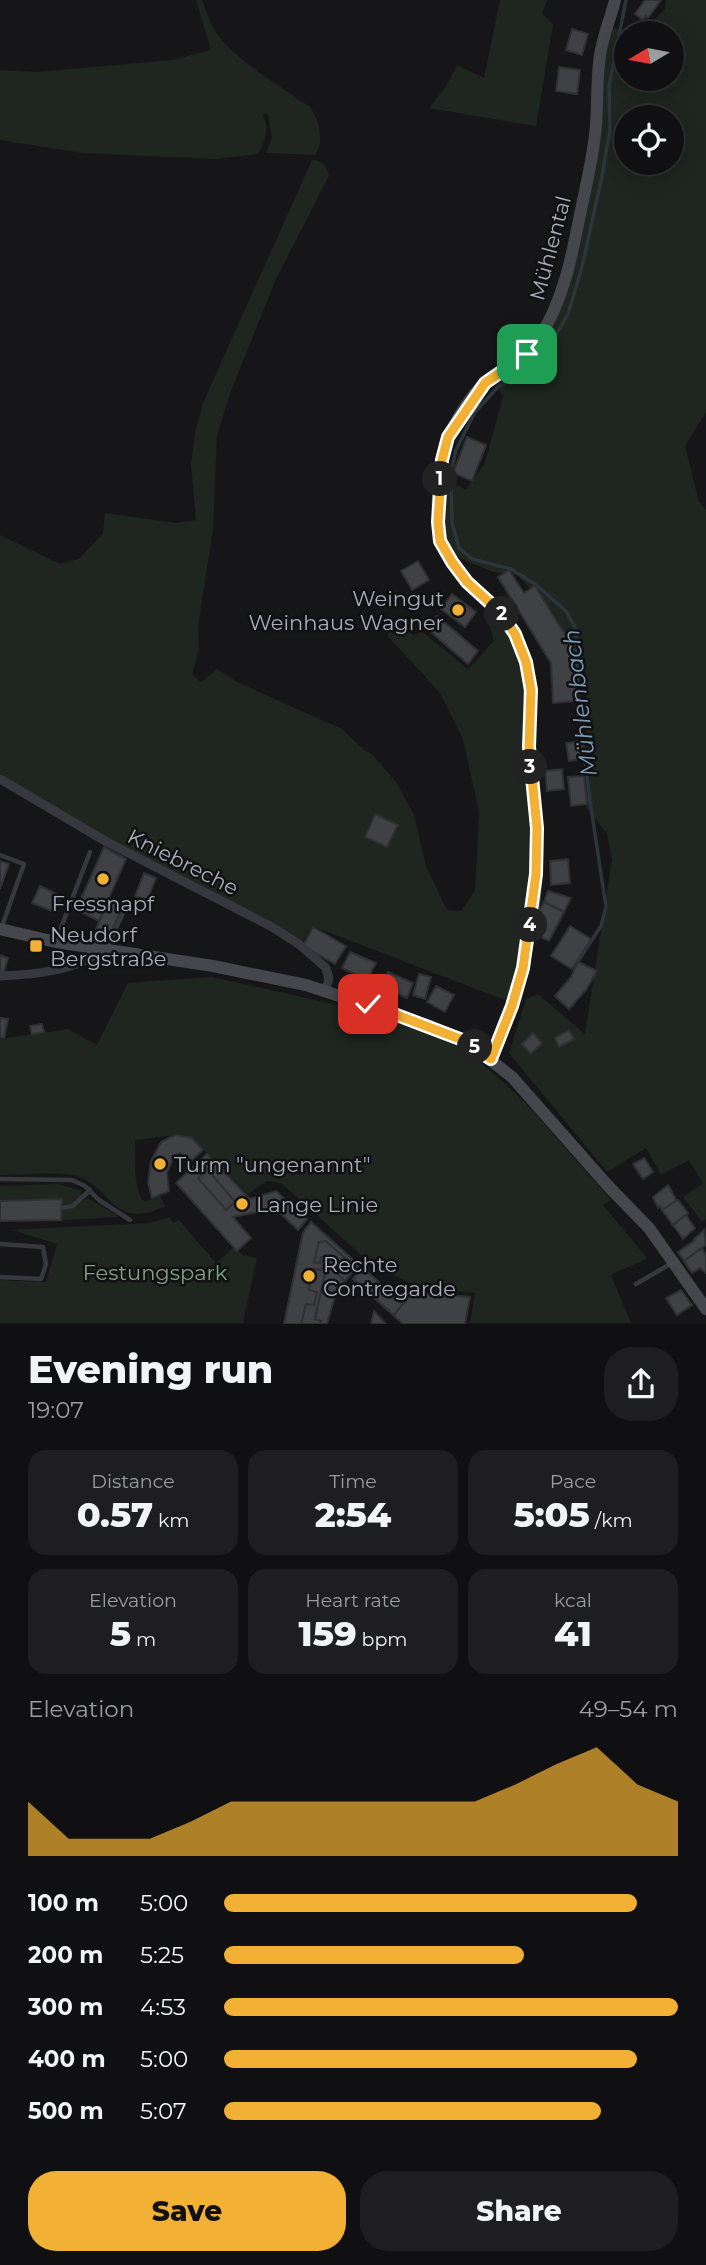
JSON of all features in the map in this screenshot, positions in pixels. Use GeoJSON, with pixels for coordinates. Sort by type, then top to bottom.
{"type":"FeatureCollection","features":[{"type":"Feature","properties":{"kind":"street","name":"Mühlental"},"geometry":{"type":"LineString","coordinates":[[491,1059],[512,1006],[523,968],[536,881],[537,828],[529,747],[531,690],[523,652],[510,626],[500,612],[459,573],[440,541],[438,528],[442,460],[448,437],[480,388],[527,354],[550,320],[561,295],[591,160],[600,59],[615,0]]}},
{"type":"Feature","properties":{"kind":"street","name":"Kniebreche"},"geometry":{"type":"LineString","coordinates":[[0,779],[107,842],[272,927],[300,945],[326,968],[329,979],[325,990]]}},
{"type":"Feature","properties":{"kind":"street"},"geometry":{"type":"LineString","coordinates":[[0,929],[56,942],[276,978],[325,990],[445,1032],[470,1044],[491,1059],[523,1089],[609,1187],[649,1228],[704,1301]]}},
{"type":"Feature","properties":{"kind":"street"},"geometry":{"type":"LineString","coordinates":[[0,976],[76,964],[92,957],[101,948]]}},
{"type":"Feature","properties":{"kind":"lane"},"geometry":{"type":"LineString","coordinates":[[56,942],[90,852]]}},
{"type":"Feature","properties":{"kind":"lane"},"geometry":{"type":"LineString","coordinates":[[0,855],[24,864],[0,929]]}},
{"type":"Feature","properties":{"kind":"lane"},"geometry":{"type":"LineString","coordinates":[[101,948],[128,902]]}},
{"type":"Feature","properties":{"kind":"lane"},"geometry":{"type":"LineString","coordinates":[[0,1179],[72,1180],[130,1220]]}},
{"type":"Feature","properties":{"kind":"lane"},"geometry":{"type":"LineString","coordinates":[[62,1208],[73,1206],[90,1190]]}},
{"type":"Feature","properties":{"kind":"lane"},"geometry":{"type":"LineString","coordinates":[[0,1244],[43,1247],[46,1264],[41,1279],[0,1277]]}},
{"type":"Feature","properties":{"kind":"lane"},"geometry":{"type":"LineString","coordinates":[[636,1283],[673,1262]]}},
{"type":"Feature","properties":{"kind":"green space"},"geometry":{"type":"Polygon","coordinates":[[[196,0],[202,0],[215,31],[233,52],[310,107],[320,131],[320,144],[315,155],[266,153],[272,138],[268,113],[262,115],[266,134],[258,154],[215,159],[82,153],[0,140],[0,70],[38,72],[172,60],[211,50],[196,0]]]}},
{"type":"Feature","properties":{"kind":"green space"},"geometry":{"type":"Polygon","coordinates":[[[500,0],[547,0],[542,14],[553,24],[536,126],[429,108],[445,88],[457,65],[484,78],[500,0]]]}},
{"type":"Feature","properties":{"kind":"green space"},"geometry":{"type":"Polygon","coordinates":[[[666,0],[706,0],[706,412],[685,446],[699,502],[706,510],[706,1219],[702,1222],[683,1197],[703,1183],[689,1160],[661,1175],[646,1148],[607,1172],[509,1053],[526,999],[538,994],[585,1034],[612,859],[607,834],[586,807],[586,674],[554,613],[517,575],[493,572],[454,556],[444,537],[445,478],[466,490],[485,463],[503,396],[492,380],[546,337],[562,306],[603,57],[611,27],[614,28],[614,91],[684,91],[684,21],[652,21],[665,9],[666,0]]]}},
{"type":"Feature","properties":{"kind":"green space"},"geometry":{"type":"Polygon","coordinates":[[[312,160],[319,161],[329,176],[276,279],[231,391],[217,435],[213,530],[198,626],[199,648],[192,675],[201,682],[217,669],[239,683],[342,729],[372,754],[396,782],[414,815],[426,866],[447,910],[461,911],[475,891],[479,812],[463,739],[440,693],[387,635],[399,624],[414,636],[421,631],[468,669],[494,641],[484,606],[499,620],[520,664],[524,682],[533,830],[523,939],[507,1001],[312,926],[301,944],[50,806],[0,774],[0,535],[60,564],[79,559],[103,533],[105,513],[176,523],[196,520],[191,465],[195,432],[203,403],[312,160]]]}},
{"type":"Feature","properties":{"kind":"green space"},"geometry":{"type":"Polygon","coordinates":[[[212,977],[342,1006],[439,1035],[475,1058],[533,1111],[611,1200],[603,1205],[647,1258],[611,1275],[631,1323],[470,1323],[475,1293],[419,1288],[370,1263],[281,1183],[267,1181],[248,1194],[192,1138],[186,1136],[135,1140],[136,1182],[141,1197],[145,1202],[160,1196],[165,1206],[147,1213],[134,1214],[123,1210],[88,1181],[76,1176],[49,1173],[0,1175],[0,1039],[68,1029],[97,1045],[128,983],[212,977]]]}},
{"type":"Feature","properties":{"kind":"green space"},"geometry":{"type":"Polygon","coordinates":[[[58,1184],[82,1191],[81,1197],[73,1204],[62,1205],[61,1199],[0,1201],[0,1186],[58,1184]]]}},
{"type":"Feature","properties":{"kind":"green space"},"geometry":{"type":"Polygon","coordinates":[[[87,1198],[118,1217],[61,1220],[62,1211],[76,1207],[87,1198]]]}},
{"type":"Feature","properties":{"kind":"green space","name":"Festungspark"},"geometry":{"type":"Polygon","coordinates":[[[170,1217],[173,1223],[179,1220],[216,1263],[234,1247],[243,1255],[257,1258],[243,1323],[0,1323],[0,1280],[46,1282],[57,1244],[12,1230],[150,1223],[170,1217]]]}},
{"type":"Feature","properties":{"kind":"building"},"geometry":{"type":"Polygon","coordinates":[[[645,0],[661,0],[648,18],[646,16],[643,20],[635,14],[645,0]]]}},
{"type":"Feature","properties":{"kind":"building"},"geometry":{"type":"Polygon","coordinates":[[[572,29],[588,34],[582,55],[566,50],[572,29]]]}},
{"type":"Feature","properties":{"kind":"building"},"geometry":{"type":"Polygon","coordinates":[[[559,67],[580,70],[577,94],[556,91],[559,67]]]}},
{"type":"Feature","properties":{"kind":"building"},"geometry":{"type":"Polygon","coordinates":[[[467,437],[486,445],[472,481],[453,473],[467,437]]]}},
{"type":"Feature","properties":{"kind":"building"},"geometry":{"type":"Polygon","coordinates":[[[418,561],[429,580],[412,590],[401,571],[418,561]]]}},
{"type":"Feature","properties":{"kind":"building"},"geometry":{"type":"Polygon","coordinates":[[[509,570],[524,593],[535,586],[574,649],[577,701],[553,703],[551,663],[498,577],[509,570]]]}},
{"type":"Feature","properties":{"kind":"building","name":"Weingut Weinhaus Wagner"},"geometry":{"type":"Polygon","coordinates":[[[452,594],[476,612],[465,627],[441,609],[452,594]]]}},
{"type":"Feature","properties":{"kind":"building"},"geometry":{"type":"Polygon","coordinates":[[[437,616],[478,651],[468,664],[426,628],[437,616]]]}},
{"type":"Feature","properties":{"kind":"building"},"geometry":{"type":"Polygon","coordinates":[[[582,741],[585,758],[569,761],[566,743],[582,741]]]}},
{"type":"Feature","properties":{"kind":"building"},"geometry":{"type":"Polygon","coordinates":[[[562,769],[564,789],[547,791],[545,771],[562,769]]]}},
{"type":"Feature","properties":{"kind":"building"},"geometry":{"type":"Polygon","coordinates":[[[584,776],[587,804],[571,806],[568,777],[584,776]]]}},
{"type":"Feature","properties":{"kind":"building"},"geometry":{"type":"Polygon","coordinates":[[[375,814],[398,825],[387,847],[365,837],[375,814]]]}},
{"type":"Feature","properties":{"kind":"building","name":"Fressnapf"},"geometry":{"type":"Polygon","coordinates":[[[104,847],[126,859],[99,921],[76,910],[104,847]]]}},
{"type":"Feature","properties":{"kind":"building"},"geometry":{"type":"Polygon","coordinates":[[[568,859],[570,883],[551,885],[550,861],[568,859]]]}},
{"type":"Feature","properties":{"kind":"building"},"geometry":{"type":"Polygon","coordinates":[[[0,861],[9,864],[0,889],[0,861]]]}},
{"type":"Feature","properties":{"kind":"building"},"geometry":{"type":"Polygon","coordinates":[[[144,873],[156,878],[147,901],[135,896],[144,873]]]}},
{"type":"Feature","properties":{"kind":"building"},"geometry":{"type":"Polygon","coordinates":[[[40,886],[61,896],[54,912],[32,903],[40,886]]]}},
{"type":"Feature","properties":{"kind":"building"},"geometry":{"type":"Polygon","coordinates":[[[548,891],[571,898],[564,912],[544,902],[548,891]]]}},
{"type":"Feature","properties":{"kind":"building"},"geometry":{"type":"Polygon","coordinates":[[[109,898],[124,904],[110,935],[96,929],[109,898]]]}},
{"type":"Feature","properties":{"kind":"building"},"geometry":{"type":"Polygon","coordinates":[[[544,902],[564,912],[549,941],[535,934],[545,917],[538,913],[544,902]]]}},
{"type":"Feature","properties":{"kind":"building"},"geometry":{"type":"Polygon","coordinates":[[[570,926],[591,939],[572,969],[551,956],[570,926]]]}},
{"type":"Feature","properties":{"kind":"building"},"geometry":{"type":"Polygon","coordinates":[[[313,927],[346,946],[335,964],[303,946],[313,927]]]}},
{"type":"Feature","properties":{"kind":"building"},"geometry":{"type":"Polygon","coordinates":[[[350,952],[376,963],[367,980],[342,968],[350,952]]]}},
{"type":"Feature","properties":{"kind":"building"},"geometry":{"type":"Polygon","coordinates":[[[0,955],[8,958],[4,972],[0,971],[0,955]]]}},
{"type":"Feature","properties":{"kind":"building"},"geometry":{"type":"Polygon","coordinates":[[[578,962],[597,971],[586,990],[569,1009],[555,996],[571,977],[578,962]]]}},
{"type":"Feature","properties":{"kind":"building"},"geometry":{"type":"Polygon","coordinates":[[[388,972],[413,983],[407,998],[381,987],[388,972]]]}},
{"type":"Feature","properties":{"kind":"building"},"geometry":{"type":"Polygon","coordinates":[[[419,974],[431,977],[425,999],[413,995],[419,974]]]}},
{"type":"Feature","properties":{"kind":"building"},"geometry":{"type":"Polygon","coordinates":[[[436,986],[454,995],[445,1012],[427,1002],[436,986]]]}},
{"type":"Feature","properties":{"kind":"building"},"geometry":{"type":"Polygon","coordinates":[[[0,1018],[8,1019],[4,1038],[0,1037],[0,1018]]]}},
{"type":"Feature","properties":{"kind":"building"},"geometry":{"type":"Polygon","coordinates":[[[42,1024],[44,1032],[32,1034],[30,1026],[42,1024]]]}},
{"type":"Feature","properties":{"kind":"building"},"geometry":{"type":"Polygon","coordinates":[[[569,1030],[574,1039],[559,1047],[555,1038],[569,1030]]]}},
{"type":"Feature","properties":{"kind":"building"},"geometry":{"type":"Polygon","coordinates":[[[533,1033],[542,1043],[531,1054],[522,1044],[533,1033]]]}},
{"type":"Feature","properties":{"kind":"building","name":"Turm \"ungenannt\""},"geometry":{"type":"Polygon","coordinates":[[[175,1135],[192,1138],[203,1150],[190,1162],[180,1153],[174,1156],[167,1173],[169,1191],[152,1198],[148,1183],[151,1161],[161,1142],[175,1135]]]}},
{"type":"Feature","properties":{"kind":"building","name":"Lange Linie"},"geometry":{"type":"Polygon","coordinates":[[[207,1154],[250,1199],[276,1191],[307,1219],[298,1230],[272,1209],[233,1217],[251,1238],[237,1251],[176,1183],[207,1154]]]}},
{"type":"Feature","properties":{"kind":"building"},"geometry":{"type":"Polygon","coordinates":[[[644,1158],[653,1172],[643,1179],[633,1164],[644,1158]]]}},
{"type":"Feature","properties":{"kind":"building"},"geometry":{"type":"Polygon","coordinates":[[[207,1169],[235,1202],[226,1210],[198,1178],[207,1169]]]}},
{"type":"Feature","properties":{"kind":"building"},"geometry":{"type":"Polygon","coordinates":[[[668,1185],[677,1201],[662,1210],[660,1206],[658,1208],[653,1197],[668,1185]]]}},
{"type":"Feature","properties":{"kind":"building"},"geometry":{"type":"Polygon","coordinates":[[[62,1199],[61,1220],[0,1221],[0,1201],[62,1199]]]}},
{"type":"Feature","properties":{"kind":"building"},"geometry":{"type":"Polygon","coordinates":[[[678,1200],[688,1213],[673,1225],[662,1210],[678,1200]]]}},
{"type":"Feature","properties":{"kind":"building"},"geometry":{"type":"Polygon","coordinates":[[[686,1215],[695,1228],[683,1239],[673,1225],[686,1215]]]}},
{"type":"Feature","properties":{"kind":"building","name":"Rechte Contregarde"},"geometry":{"type":"Polygon","coordinates":[[[311,1222],[359,1265],[345,1281],[331,1268],[326,1269],[315,1319],[321,1321],[320,1324],[284,1324],[303,1233],[311,1222]]]}},
{"type":"Feature","properties":{"kind":"building","name":"Rechte Contregarde"},"geometry":{"type":"Polygon","coordinates":[[[311,1222],[359,1265],[356,1268],[326,1241],[319,1242],[314,1262],[320,1263],[321,1257],[324,1257],[322,1270],[313,1269],[309,1290],[317,1292],[314,1305],[306,1304],[301,1324],[284,1324],[303,1233],[311,1222]]]}},
{"type":"Feature","properties":{"kind":"building"},"geometry":{"type":"Polygon","coordinates":[[[704,1230],[706,1245],[684,1261],[678,1252],[704,1230]]]}},
{"type":"Feature","properties":{"kind":"building"},"geometry":{"type":"Polygon","coordinates":[[[702,1248],[706,1255],[706,1273],[700,1268],[692,1273],[684,1261],[702,1248]]]}},
{"type":"Feature","properties":{"kind":"building"},"geometry":{"type":"Polygon","coordinates":[[[331,1268],[345,1281],[337,1289],[327,1324],[320,1324],[321,1321],[315,1319],[326,1269],[331,1268]]]}},
{"type":"Feature","properties":{"kind":"building"},"geometry":{"type":"Polygon","coordinates":[[[363,1268],[403,1304],[414,1292],[470,1297],[465,1324],[403,1324],[353,1279],[363,1268]]]}},
{"type":"Feature","properties":{"kind":"building"},"geometry":{"type":"Polygon","coordinates":[[[363,1268],[403,1304],[394,1315],[353,1279],[363,1268]]]}},
{"type":"Feature","properties":{"kind":"building"},"geometry":{"type":"Polygon","coordinates":[[[681,1290],[692,1305],[677,1315],[666,1298],[681,1290]]]}},
{"type":"Feature","properties":{"kind":"building"},"geometry":{"type":"Polygon","coordinates":[[[374,1311],[386,1324],[371,1324],[374,1311]]]}},
{"type":"Feature","properties":{"kind":"waterway","name":"Mühlenbach"},"geometry":{"type":"LineString","coordinates":[[575,966],[601,926],[606,907],[579,711],[576,629],[566,611],[535,584],[511,569],[472,559],[459,548],[452,523],[451,472],[456,450],[475,412],[498,387],[529,369],[548,349],[568,314],[582,267],[602,176],[610,129],[609,86],[626,0]]}},
{"type":"Feature","properties":{"kind":"place","name":"Weingut Weinhaus Wagner"},"geometry":{"type":"Point","coordinates":[458,610]}},
{"type":"Feature","properties":{"kind":"place","name":"Fressnapf"},"geometry":{"type":"Point","coordinates":[103,879]}},
{"type":"Feature","properties":{"kind":"place","name":"Neudorf Bergstraße"},"geometry":{"type":"Point","coordinates":[36,946]}},
{"type":"Feature","properties":{"kind":"place","name":"Turm \"ungenannt\""},"geometry":{"type":"Point","coordinates":[160,1164]}},
{"type":"Feature","properties":{"kind":"place","name":"Lange Linie"},"geometry":{"type":"Point","coordinates":[242,1204]}},
{"type":"Feature","properties":{"kind":"place","name":"Rechte Contregarde"},"geometry":{"type":"Point","coordinates":[309,1276]}},
{"type":"Feature","properties":{"kind":"route"},"geometry":{"type":"LineString","coordinates":[[368,1004],[460,1039],[491,1059],[512,1006],[523,968],[533,902],[538,839],[530,768],[530,681],[523,652],[506,619],[459,573],[443,549],[438,528],[442,460],[448,437],[480,388],[494,375],[527,354]]}}]}
